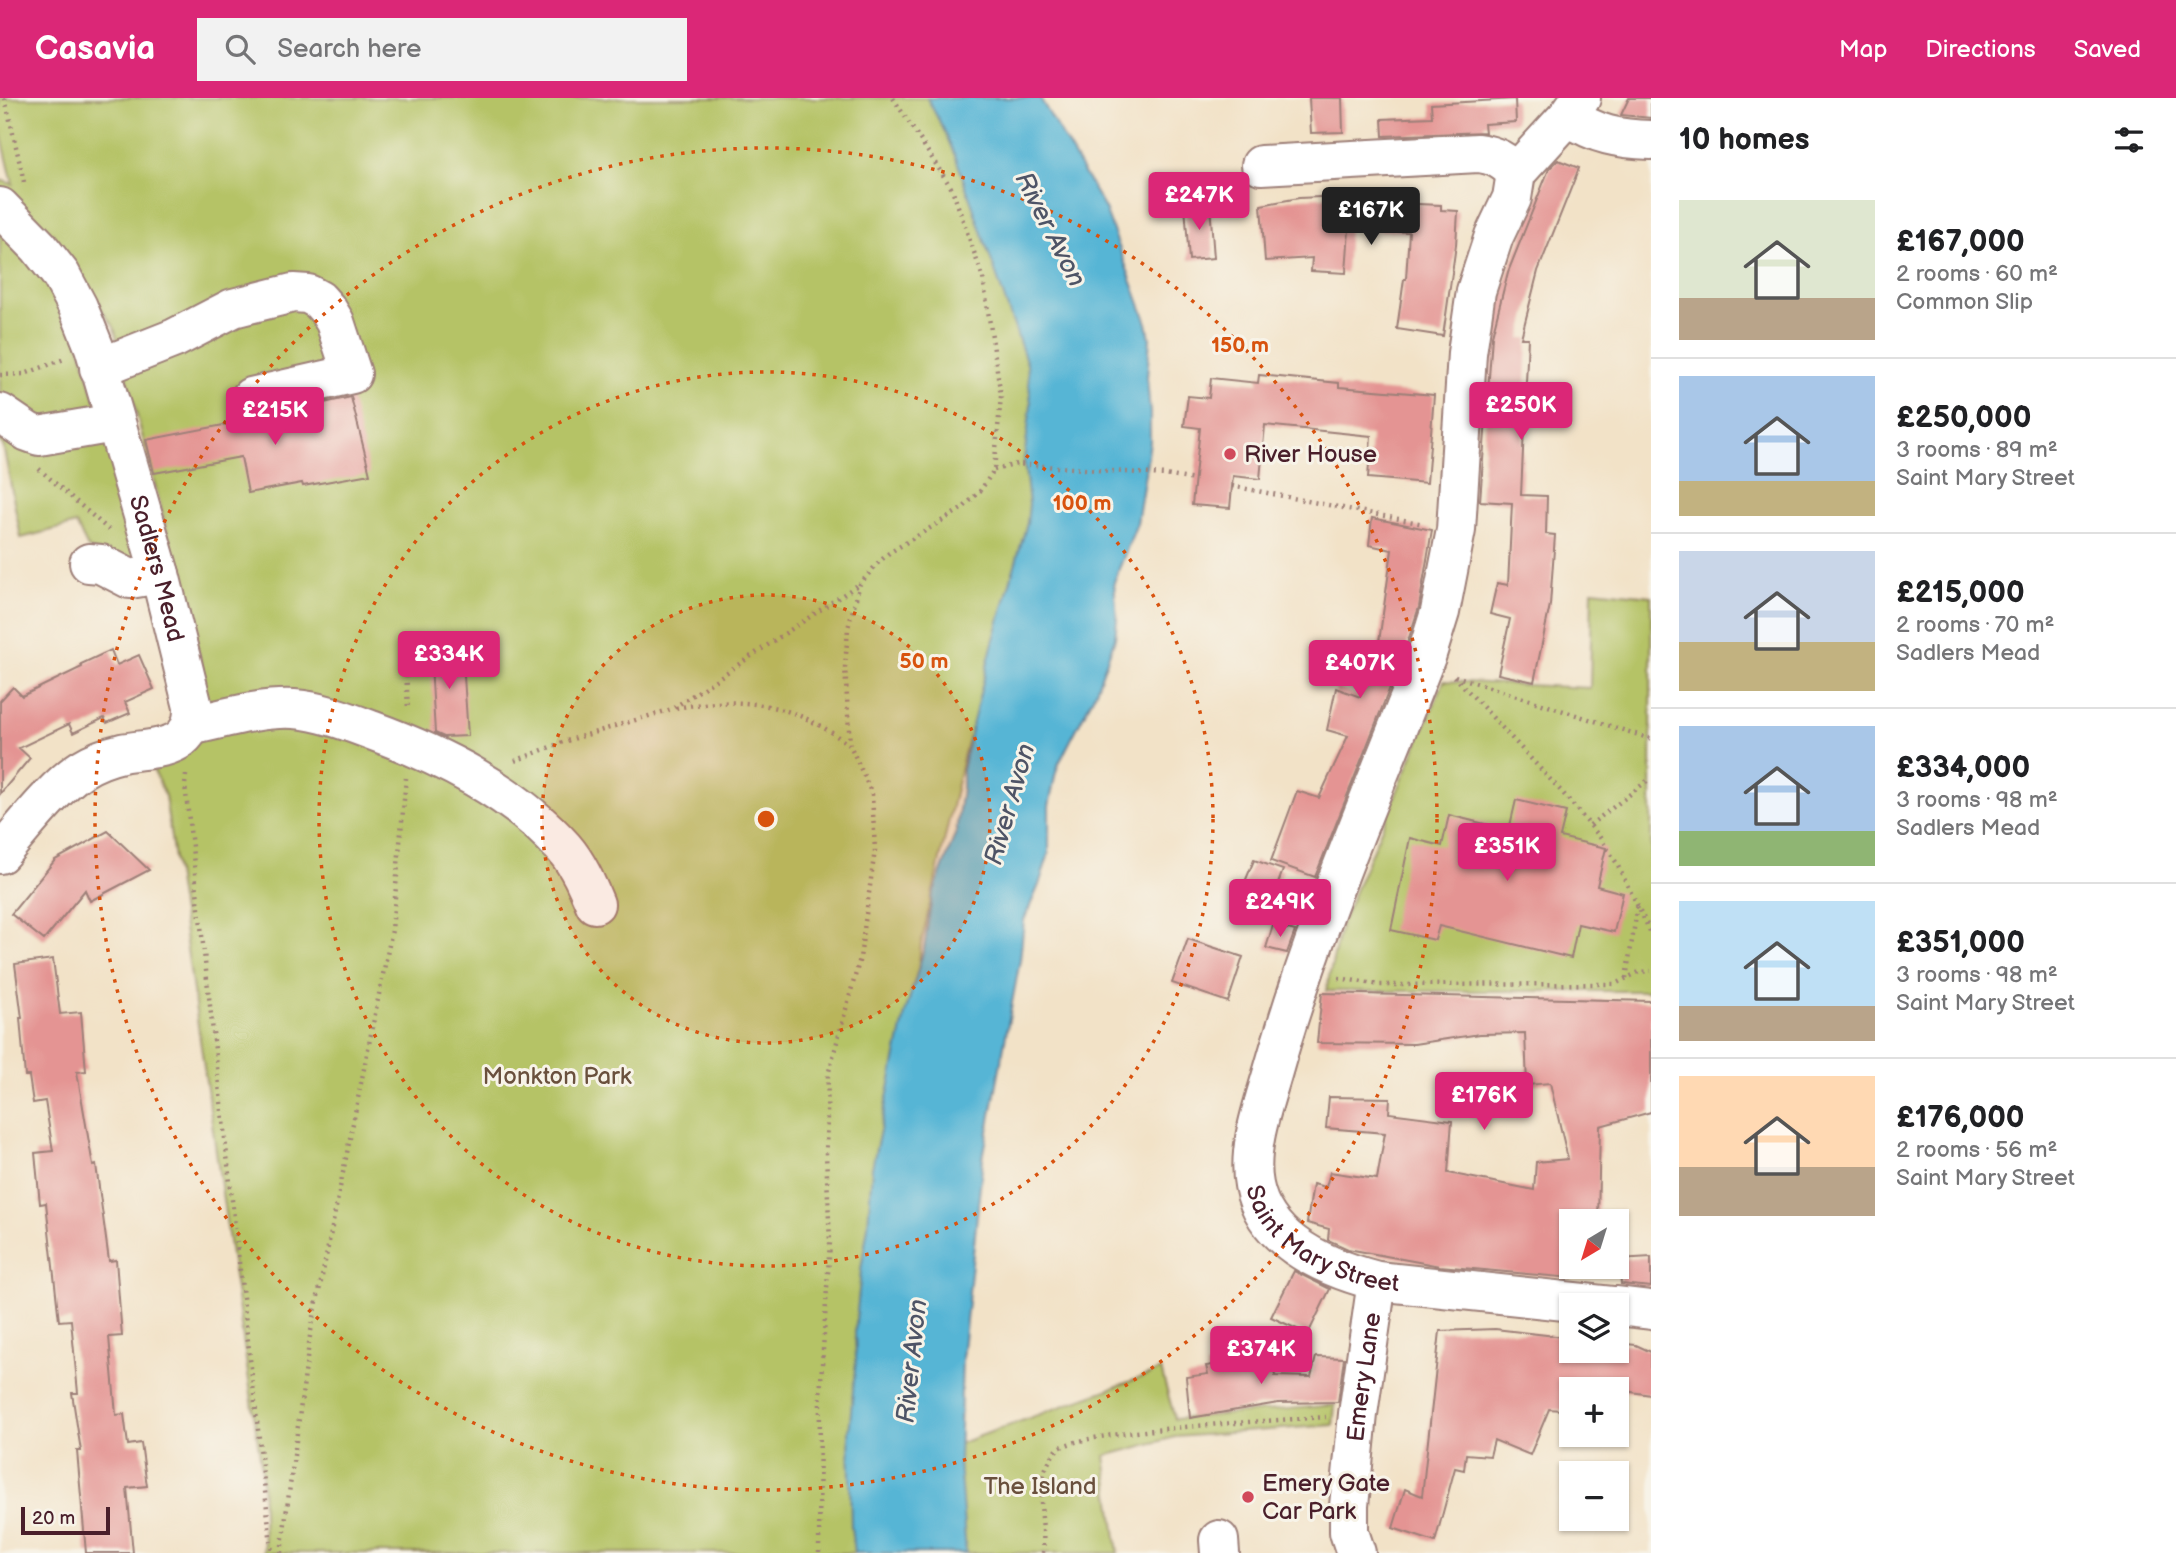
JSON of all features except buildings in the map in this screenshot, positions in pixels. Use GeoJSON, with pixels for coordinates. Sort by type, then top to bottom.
{"type":"FeatureCollection","features":[{"type":"Feature","properties":{"kind":"street"},"geometry":{"type":"LineString","coordinates":[[1261,165],[1478,153],[1491,154],[1506,162],[1516,173],[1575,107],[1590,130],[1611,137],[1651,140]]}},
{"type":"Feature","properties":{"kind":"street","name":"Saint Mary Street"},"geometry":{"type":"LineString","coordinates":[[1516,173],[1512,198],[1483,264],[1471,320],[1456,530],[1443,600],[1430,643],[1301,975],[1253,1149],[1254,1185],[1262,1208],[1292,1244],[1346,1273],[1377,1281],[1559,1300]]}},
{"type":"Feature","properties":{"kind":"street","name":"Sadlers Mead"},"geometry":{"type":"LineString","coordinates":[[12,196],[39,247],[61,275],[78,307],[96,357],[160,574],[192,707],[190,726]]}},
{"type":"Feature","properties":{"kind":"street"},"geometry":{"type":"LineString","coordinates":[[96,357],[175,338],[233,308],[293,293],[307,294],[319,300],[335,322],[352,373],[251,397]]}},
{"type":"Feature","properties":{"kind":"street"},"geometry":{"type":"LineString","coordinates":[[0,413],[28,432],[39,436],[114,423]]}},
{"type":"Feature","properties":{"kind":"street"},"geometry":{"type":"LineString","coordinates":[[89,563],[101,565],[130,579],[160,574]]}},
{"type":"Feature","properties":{"kind":"street"},"geometry":{"type":"LineString","coordinates":[[0,854],[83,768],[120,754],[170,745],[182,738],[190,726],[274,709],[295,709],[348,721],[410,745],[511,800],[566,850],[595,904]]}},
{"type":"Feature","properties":{"kind":"street","name":"Emery Lane"},"geometry":{"type":"LineString","coordinates":[[1356,1553],[1349,1532],[1358,1414],[1377,1281]]}},
{"type":"Feature","properties":{"kind":"street","name":"Saint Mary Street"},"geometry":{"type":"LineString","coordinates":[[1629,1308],[1651,1310]]}},
{"type":"Feature","properties":{"kind":"path"},"geometry":{"type":"LineString","coordinates":[[5,98],[12,196]]}},
{"type":"Feature","properties":{"kind":"path"},"geometry":{"type":"LineString","coordinates":[[672,709],[860,584],[889,553],[963,508],[995,470],[1001,396],[983,278],[953,189],[893,98]]}},
{"type":"Feature","properties":{"kind":"path"},"geometry":{"type":"LineString","coordinates":[[0,375],[25,374],[96,357]]}},
{"type":"Feature","properties":{"kind":"path"},"geometry":{"type":"LineString","coordinates":[[30,461],[110,531]]}},
{"type":"Feature","properties":{"kind":"path"},"geometry":{"type":"LineString","coordinates":[[995,470],[1017,464],[1165,475],[1195,480]]}},
{"type":"Feature","properties":{"kind":"path"},"geometry":{"type":"LineString","coordinates":[[1232,486],[1456,530]]}},
{"type":"Feature","properties":{"kind":"path"},"geometry":{"type":"LineString","coordinates":[[819,1553],[820,1396],[830,1242],[826,1154],[828,1075],[860,958],[875,849],[872,794],[850,745],[845,647],[852,608],[860,584]]}},
{"type":"Feature","properties":{"kind":"path"},"geometry":{"type":"LineString","coordinates":[[281,1553],[310,1336],[392,930],[410,745],[405,648]]}},
{"type":"Feature","properties":{"kind":"path"},"geometry":{"type":"LineString","coordinates":[[1448,673],[1651,739]]}},
{"type":"Feature","properties":{"kind":"path"},"geometry":{"type":"LineString","coordinates":[[1450,685],[1454,676]]}},
{"type":"Feature","properties":{"kind":"path"},"geometry":{"type":"LineString","coordinates":[[1454,676],[1590,825],[1616,862],[1651,933]]}},
{"type":"Feature","properties":{"kind":"path"},"geometry":{"type":"LineString","coordinates":[[459,770],[488,770],[564,742],[672,709],[721,702],[762,705],[807,718],[826,727],[850,745]]}},
{"type":"Feature","properties":{"kind":"path"},"geometry":{"type":"LineString","coordinates":[[190,726],[185,785],[272,1553]]}},
{"type":"Feature","properties":{"kind":"path"},"geometry":{"type":"LineString","coordinates":[[1590,825],[1651,778]]}},
{"type":"Feature","properties":{"kind":"path"},"geometry":{"type":"LineString","coordinates":[[1625,979],[1638,904]]}},
{"type":"Feature","properties":{"kind":"path"},"geometry":{"type":"LineString","coordinates":[[1341,969],[1338,979],[1380,985],[1615,984],[1639,972],[1651,971]]}},
{"type":"Feature","properties":{"kind":"path"},"geometry":{"type":"LineString","coordinates":[[1043,1553],[1040,1488],[1056,1451],[1070,1442],[1165,1429],[1358,1414]]}},
{"type":"Feature","properties":{"kind":"green space","name":"Monkton Park"},"geometry":{"type":"Polygon","coordinates":[[[0,98],[941,98],[1031,329],[1040,505],[1000,655],[964,753],[921,944],[863,1484],[866,1553],[264,1553],[262,1471],[165,796],[151,764],[205,678],[114,327],[49,238],[144,569],[88,548],[76,524],[21,538],[3,445],[0,442],[0,180],[13,184],[0,129],[0,98]]]}},
{"type":"Feature","properties":{"kind":"green space"},"geometry":{"type":"Polygon","coordinates":[[[1592,590],[1651,596],[1651,991],[1326,991],[1341,924],[1444,681],[1590,688],[1592,590]]]}},
{"type":"Feature","properties":{"kind":"green space","name":"The Island"},"geometry":{"type":"Polygon","coordinates":[[[1161,1370],[1175,1419],[1335,1405],[1333,1425],[1175,1437],[1105,1456],[1118,1553],[957,1553],[958,1444],[1161,1370]]]}},
{"type":"Feature","properties":{"kind":"water","name":"River Avon"},"geometry":{"type":"Polygon","coordinates":[[[927,98],[1040,98],[1105,209],[1147,323],[1150,338],[1147,378],[1150,442],[1137,523],[1114,582],[1117,619],[1115,638],[1095,693],[1055,776],[1049,806],[1049,853],[1024,920],[1020,960],[983,1158],[962,1359],[959,1461],[966,1553],[854,1553],[849,1432],[856,1359],[855,1332],[872,1168],[905,1014],[924,949],[932,897],[956,832],[962,770],[971,730],[1027,523],[1029,504],[1024,460],[1031,404],[1027,364],[956,158],[927,98]]]}},
{"type":"Feature","properties":{"kind":"place","name":"River House"},"geometry":{"type":"Point","coordinates":[1230,454]}},
{"type":"Feature","properties":{"kind":"place","name":"Emery Gate Car Park"},"geometry":{"type":"Point","coordinates":[1248,1497]}}]}
